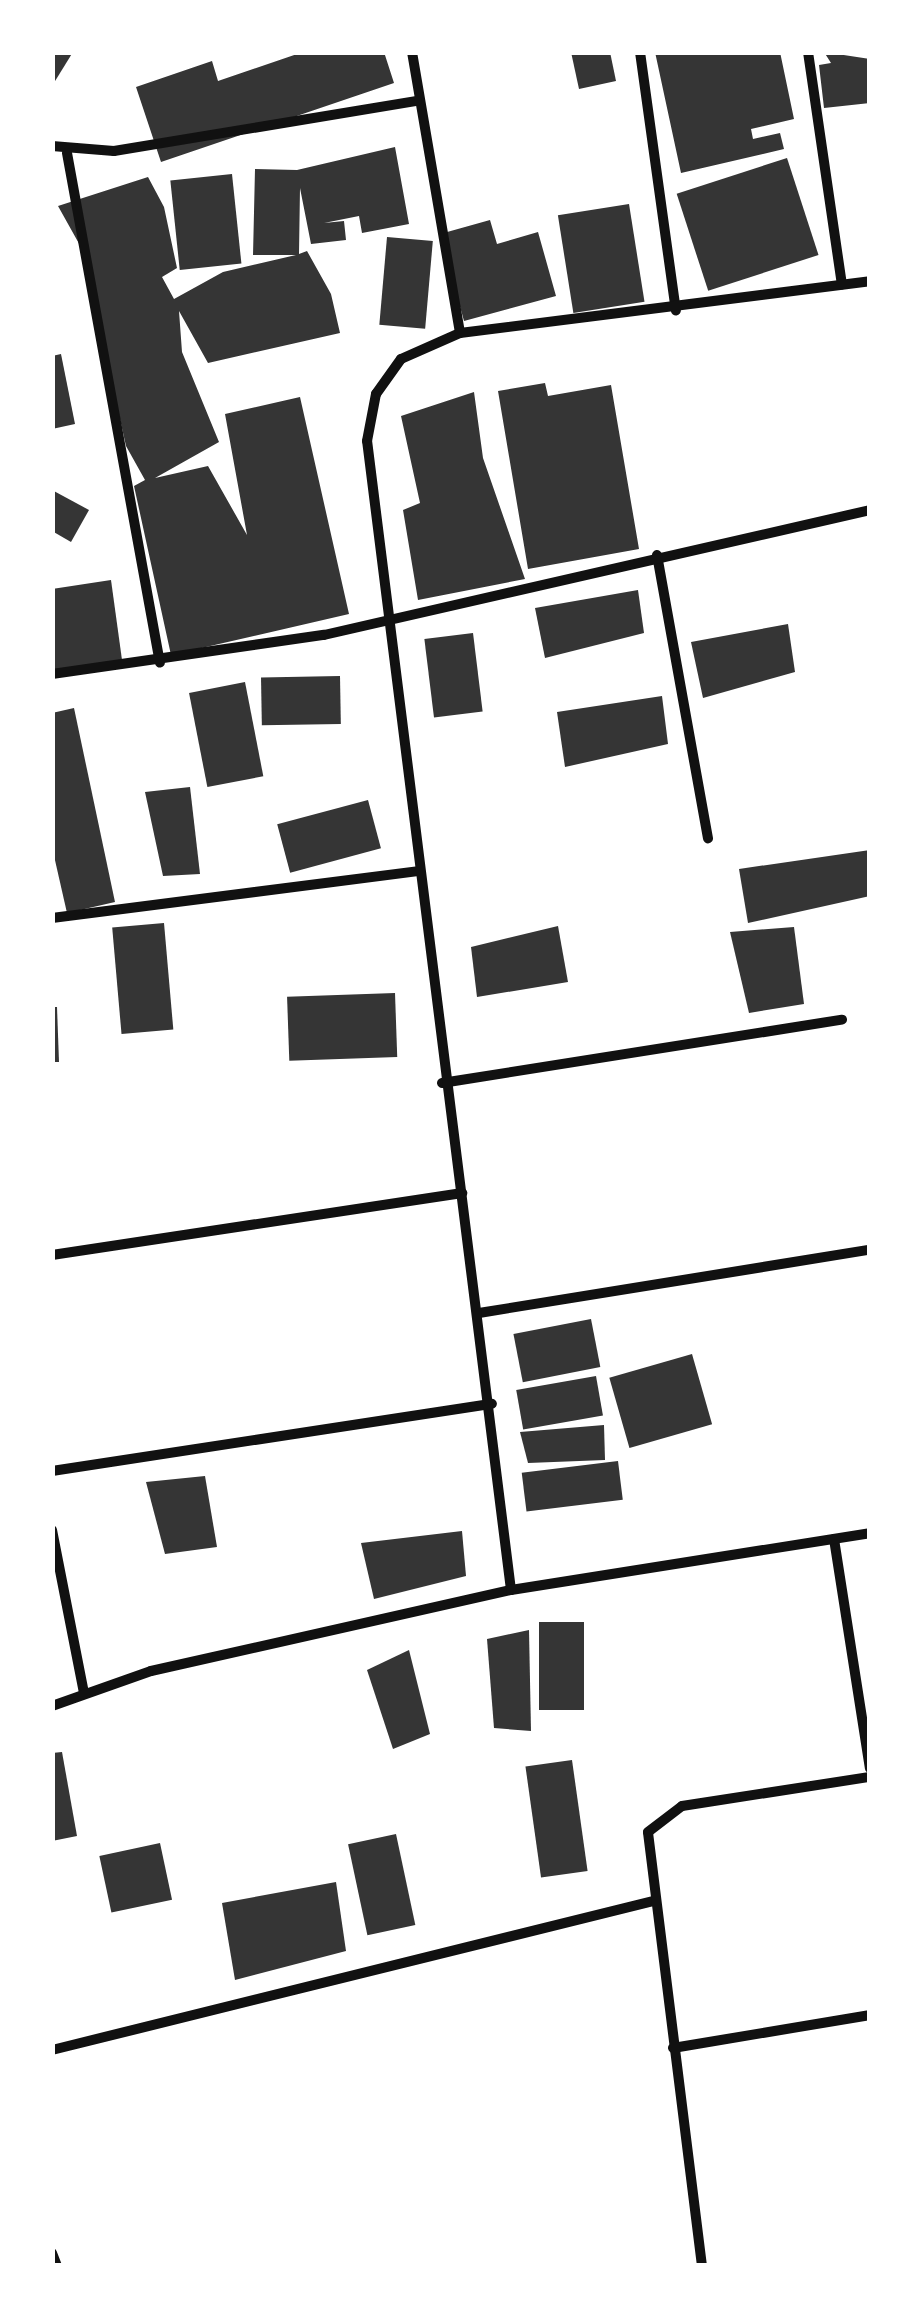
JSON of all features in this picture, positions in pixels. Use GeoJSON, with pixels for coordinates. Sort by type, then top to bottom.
{"type":"FeatureCollection","features":[{"type":"Feature","properties":{"kind":"street"},"geometry":{"type":"LineString","coordinates":[[412,52],[417,101],[460,332]]}},
{"type":"Feature","properties":{"kind":"street"},"geometry":{"type":"LineString","coordinates":[[640,52],[676,311]]}},
{"type":"Feature","properties":{"kind":"street"},"geometry":{"type":"LineString","coordinates":[[808,52],[842,285]]}},
{"type":"Feature","properties":{"kind":"street"},"geometry":{"type":"LineString","coordinates":[[52,146],[66,153],[417,101]]}},
{"type":"Feature","properties":{"kind":"street"},"geometry":{"type":"LineString","coordinates":[[66,153],[160,663]]}},
{"type":"Feature","properties":{"kind":"street"},"geometry":{"type":"LineString","coordinates":[[511,1590],[492,1404],[442,1083],[392,612],[367,440],[376,394],[401,359],[460,332],[676,311],[869,283]]}},
{"type":"Feature","properties":{"kind":"street"},"geometry":{"type":"LineString","coordinates":[[52,674],[160,663],[324,635],[392,612],[870,510]]}},
{"type":"Feature","properties":{"kind":"street"},"geometry":{"type":"LineString","coordinates":[[657,555],[708,838]]}},
{"type":"Feature","properties":{"kind":"street"},"geometry":{"type":"LineString","coordinates":[[52,918],[418,870]]}},
{"type":"Feature","properties":{"kind":"street"},"geometry":{"type":"LineString","coordinates":[[442,1083],[842,1020]]}},
{"type":"Feature","properties":{"kind":"street"},"geometry":{"type":"LineString","coordinates":[[52,1254],[462,1193]]}},
{"type":"Feature","properties":{"kind":"street"},"geometry":{"type":"LineString","coordinates":[[479,1314],[870,1250]]}},
{"type":"Feature","properties":{"kind":"street"},"geometry":{"type":"LineString","coordinates":[[52,1471],[492,1404]]}},
{"type":"Feature","properties":{"kind":"street"},"geometry":{"type":"LineString","coordinates":[[52,1530],[84,1692]]}},
{"type":"Feature","properties":{"kind":"street"},"geometry":{"type":"LineString","coordinates":[[52,1706],[84,1692],[511,1590],[870,1533]]}},
{"type":"Feature","properties":{"kind":"street"},"geometry":{"type":"LineString","coordinates":[[834,1539],[870,1768]]}},
{"type":"Feature","properties":{"kind":"street"},"geometry":{"type":"LineString","coordinates":[[702,2266],[648,1832],[660,1814],[870,1778]]}},
{"type":"Feature","properties":{"kind":"street"},"geometry":{"type":"LineString","coordinates":[[52,2050],[654,1901]]}},
{"type":"Feature","properties":{"kind":"street"},"geometry":{"type":"LineString","coordinates":[[673,2048],[870,2015]]}},
{"type":"Feature","properties":{"kind":"street"},"geometry":{"type":"LineString","coordinates":[[52,2253],[57,2266]]}},
{"type":"Feature","properties":{"kind":"building"},"geometry":{"type":"Polygon","coordinates":[[[52,52],[73,52],[52,86],[52,52]]]}},
{"type":"Feature","properties":{"kind":"building"},"geometry":{"type":"Polygon","coordinates":[[[303,52],[384,52],[394,83],[161,162],[136,87],[212,61],[218,81],[303,52]]]}},
{"type":"Feature","properties":{"kind":"building"},"geometry":{"type":"Polygon","coordinates":[[[571,52],[610,52],[616,81],[579,89],[571,52]]]}},
{"type":"Feature","properties":{"kind":"building"},"geometry":{"type":"Polygon","coordinates":[[[655,52],[780,52],[794,119],[751,129],[753,139],[780,133],[784,149],[681,173],[655,52]]]}},
{"type":"Feature","properties":{"kind":"building"},"geometry":{"type":"Polygon","coordinates":[[[824,52],[870,59],[870,103],[824,108],[819,65],[831,63],[824,52]]]}},
{"type":"Feature","properties":{"kind":"building"},"geometry":{"type":"Polygon","coordinates":[[[395,147],[409,224],[362,233],[359,216],[324,223],[344,221],[346,240],[311,244],[300,188],[299,254],[307,251],[331,294],[340,333],[208,363],[179,311],[182,352],[219,442],[155,478],[208,466],[247,535],[225,414],[300,397],[349,614],[171,655],[134,486],[145,480],[126,446],[82,249],[58,206],[148,177],[164,207],[177,268],[162,277],[174,299],[223,272],[296,255],[253,255],[255,169],[297,170],[395,147]]]}},
{"type":"Feature","properties":{"kind":"building"},"geometry":{"type":"Polygon","coordinates":[[[787,158],[819,255],[708,291],[677,194],[787,158]]]}},
{"type":"Feature","properties":{"kind":"building"},"geometry":{"type":"Polygon","coordinates":[[[232,174],[241,264],[180,270],[170,180],[232,174]]]}},
{"type":"Feature","properties":{"kind":"building"},"geometry":{"type":"Polygon","coordinates":[[[629,204],[644,302],[573,313],[558,215],[629,204]]]}},
{"type":"Feature","properties":{"kind":"building"},"geometry":{"type":"Polygon","coordinates":[[[490,220],[497,244],[538,232],[556,296],[464,321],[440,234],[490,220]]]}},
{"type":"Feature","properties":{"kind":"building"},"geometry":{"type":"Polygon","coordinates":[[[387,237],[433,241],[425,329],[379,325],[387,237]]]}},
{"type":"Feature","properties":{"kind":"building"},"geometry":{"type":"Polygon","coordinates":[[[61,354],[75,424],[52,429],[52,356],[61,354]]]}},
{"type":"Feature","properties":{"kind":"building"},"geometry":{"type":"Polygon","coordinates":[[[545,383],[548,396],[611,385],[639,549],[528,569],[498,391],[545,383]]]}},
{"type":"Feature","properties":{"kind":"building"},"geometry":{"type":"Polygon","coordinates":[[[474,392],[483,458],[525,579],[418,600],[403,510],[420,503],[401,416],[474,392]]]}},
{"type":"Feature","properties":{"kind":"building"},"geometry":{"type":"Polygon","coordinates":[[[52,490],[89,510],[71,542],[52,531],[52,490]]]}},
{"type":"Feature","properties":{"kind":"building"},"geometry":{"type":"Polygon","coordinates":[[[111,580],[122,660],[52,670],[52,589],[111,580]]]}},
{"type":"Feature","properties":{"kind":"building"},"geometry":{"type":"Polygon","coordinates":[[[638,590],[644,633],[545,658],[535,608],[638,590]]]}},
{"type":"Feature","properties":{"kind":"building"},"geometry":{"type":"Polygon","coordinates":[[[788,624],[795,672],[703,698],[691,642],[788,624]]]}},
{"type":"Feature","properties":{"kind":"building"},"geometry":{"type":"Polygon","coordinates":[[[473,633],[483,711],[434,717],[424,639],[473,633]]]}},
{"type":"Feature","properties":{"kind":"building"},"geometry":{"type":"Polygon","coordinates":[[[340,676],[341,724],[262,725],[261,677],[340,676]]]}},
{"type":"Feature","properties":{"kind":"building"},"geometry":{"type":"Polygon","coordinates":[[[245,682],[263,776],[207,787],[189,693],[245,682]]]}},
{"type":"Feature","properties":{"kind":"building"},"geometry":{"type":"Polygon","coordinates":[[[662,696],[668,744],[565,767],[557,712],[662,696]]]}},
{"type":"Feature","properties":{"kind":"building"},"geometry":{"type":"Polygon","coordinates":[[[74,708],[115,902],[67,913],[52,847],[52,713],[74,708]]]}},
{"type":"Feature","properties":{"kind":"building"},"geometry":{"type":"Polygon","coordinates":[[[190,787],[200,874],[163,876],[145,792],[190,787]]]}},
{"type":"Feature","properties":{"kind":"building"},"geometry":{"type":"Polygon","coordinates":[[[368,800],[381,848],[290,873],[277,824],[368,800]]]}},
{"type":"Feature","properties":{"kind":"building"},"geometry":{"type":"Polygon","coordinates":[[[870,850],[870,896],[748,923],[739,869],[870,850]]]}},
{"type":"Feature","properties":{"kind":"building"},"geometry":{"type":"Polygon","coordinates":[[[164,923],[173,1030],[122,1034],[112,928],[164,923]]]}},
{"type":"Feature","properties":{"kind":"building"},"geometry":{"type":"Polygon","coordinates":[[[558,926],[568,982],[477,997],[471,947],[558,926]]]}},
{"type":"Feature","properties":{"kind":"building"},"geometry":{"type":"Polygon","coordinates":[[[794,927],[804,1004],[749,1013],[730,932],[794,927]]]}},
{"type":"Feature","properties":{"kind":"building"},"geometry":{"type":"Polygon","coordinates":[[[395,993],[397,1057],[289,1061],[287,997],[395,993]]]}},
{"type":"Feature","properties":{"kind":"building"},"geometry":{"type":"Polygon","coordinates":[[[52,1007],[57,1007],[59,1062],[52,1062],[52,1007]]]}},
{"type":"Feature","properties":{"kind":"building"},"geometry":{"type":"Polygon","coordinates":[[[591,1319],[600,1367],[523,1382],[513,1334],[591,1319]]]}},
{"type":"Feature","properties":{"kind":"building"},"geometry":{"type":"Polygon","coordinates":[[[692,1354],[712,1424],[629,1448],[609,1378],[692,1354]]]}},
{"type":"Feature","properties":{"kind":"building"},"geometry":{"type":"Polygon","coordinates":[[[596,1376],[603,1415],[523,1429],[516,1390],[596,1376]]]}},
{"type":"Feature","properties":{"kind":"building"},"geometry":{"type":"Polygon","coordinates":[[[604,1425],[605,1460],[528,1463],[520,1432],[604,1425]]]}},
{"type":"Feature","properties":{"kind":"building"},"geometry":{"type":"Polygon","coordinates":[[[618,1461],[623,1500],[526,1512],[522,1473],[618,1461]]]}},
{"type":"Feature","properties":{"kind":"building"},"geometry":{"type":"Polygon","coordinates":[[[205,1476],[217,1547],[165,1554],[146,1482],[205,1476]]]}},
{"type":"Feature","properties":{"kind":"building"},"geometry":{"type":"Polygon","coordinates":[[[462,1531],[466,1576],[374,1599],[361,1543],[462,1531]]]}},
{"type":"Feature","properties":{"kind":"building"},"geometry":{"type":"Polygon","coordinates":[[[539,1622],[584,1622],[584,1710],[539,1710],[539,1622]]]}},
{"type":"Feature","properties":{"kind":"building"},"geometry":{"type":"Polygon","coordinates":[[[529,1630],[531,1731],[494,1728],[487,1639],[529,1630]]]}},
{"type":"Feature","properties":{"kind":"building"},"geometry":{"type":"Polygon","coordinates":[[[409,1650],[430,1734],[393,1749],[367,1670],[409,1650]]]}},
{"type":"Feature","properties":{"kind":"building"},"geometry":{"type":"Polygon","coordinates":[[[62,1752],[77,1836],[52,1841],[52,1753],[62,1752]]]}},
{"type":"Feature","properties":{"kind":"building"},"geometry":{"type":"Polygon","coordinates":[[[572,1760],[588,1871],[541,1877],[525,1767],[572,1760]]]}},
{"type":"Feature","properties":{"kind":"building"},"geometry":{"type":"Polygon","coordinates":[[[396,1834],[415,1925],[367,1935],[348,1844],[396,1834]]]}},
{"type":"Feature","properties":{"kind":"building"},"geometry":{"type":"Polygon","coordinates":[[[160,1843],[172,1900],[111,1913],[99,1856],[160,1843]]]}},
{"type":"Feature","properties":{"kind":"building"},"geometry":{"type":"Polygon","coordinates":[[[336,1882],[346,1951],[235,1980],[222,1903],[336,1882]]]}}]}
